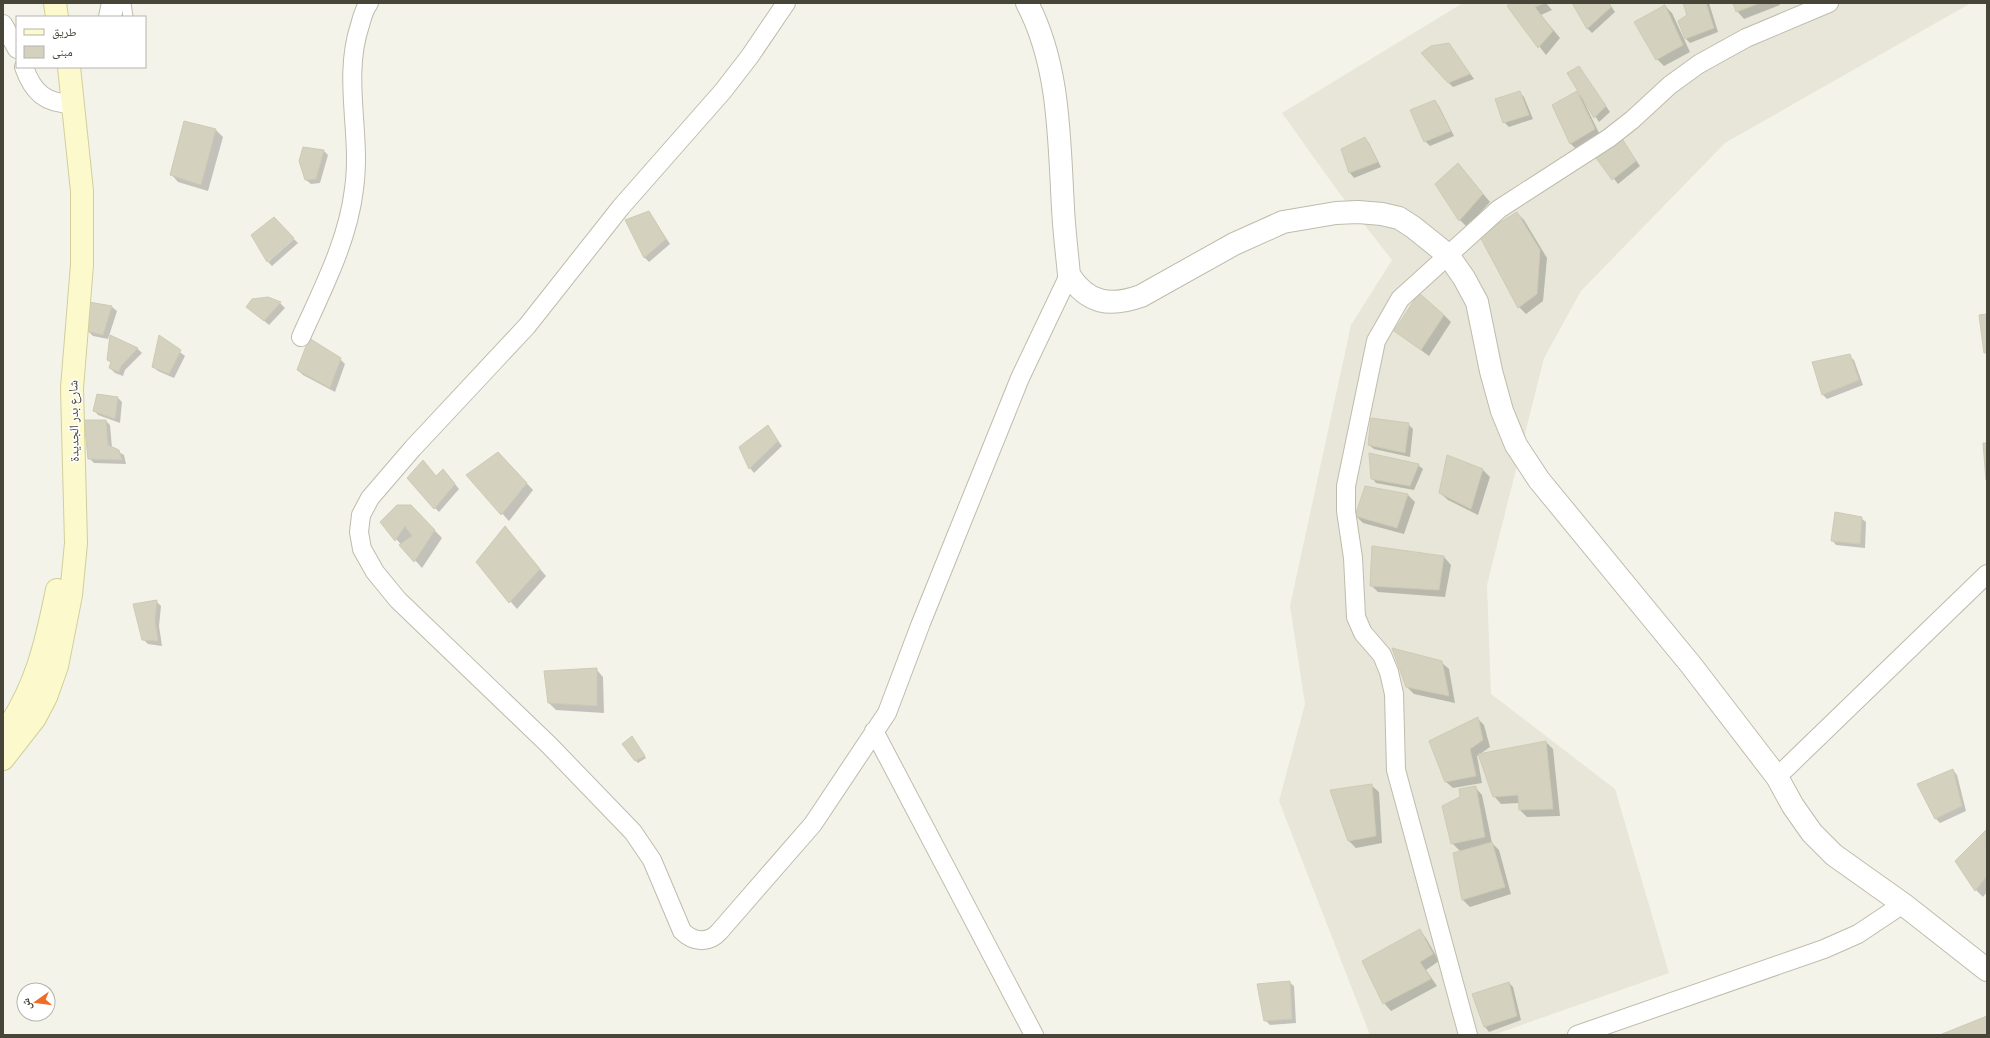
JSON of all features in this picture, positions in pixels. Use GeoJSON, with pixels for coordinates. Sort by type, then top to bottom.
{"type":"FeatureCollection","features":[{"type":"Feature","properties":{"kind":"main road"},"geometry":{"type":"LineString","coordinates":[[55,3],[57,16]]}},
{"type":"Feature","properties":{"kind":"main road","name":"شارع بدر الجديدة"},"geometry":{"type":"LineString","coordinates":[[3,759],[35,718],[46,696],[61,653],[71,595],[76,543],[72,388],[82,265],[82,191],[68,104],[57,68]]}},
{"type":"Feature","properties":{"kind":"main road","name":"شارع بدر الجديدة"},"geometry":{"type":"LineString","coordinates":[[3,735],[28,694],[41,658],[60,577],[63,478],[62,362],[72,255],[73,217],[68,104],[69,68]]}},
{"type":"Feature","properties":{"kind":"street"},"geometry":{"type":"LineString","coordinates":[[110,16],[113,3]]}},
{"type":"Feature","properties":{"kind":"street"},"geometry":{"type":"LineString","coordinates":[[301,337],[346,231],[354,189],[356,135],[351,89],[352,60],[357,34],[369,3]]}},
{"type":"Feature","properties":{"kind":"street"},"geometry":{"type":"LineString","coordinates":[[786,3],[723,92],[621,207],[528,326],[413,448],[370,498],[361,515],[359,532],[362,549],[375,572],[398,600],[549,745],[633,832],[652,860],[682,931],[688,937],[698,941],[716,936],[720,932],[813,824],[887,712],[921,622],[1020,378],[1069,275],[1057,110],[1049,62],[1034,16],[1027,3]]}},
{"type":"Feature","properties":{"kind":"street"},"geometry":{"type":"LineString","coordinates":[[1468,1035],[1396,770],[1394,694],[1389,672],[1382,655],[1363,633],[1356,617],[1352,558],[1346,511],[1346,486],[1376,341],[1400,299],[1499,209],[1609,138],[1632,120],[1670,85],[1693,68],[1746,38],[1828,3]]}},
{"type":"Feature","properties":{"kind":"street"},"geometry":{"type":"LineString","coordinates":[[3,24],[16,47]]}},
{"type":"Feature","properties":{"kind":"street"},"geometry":{"type":"LineString","coordinates":[[24,68],[29,81],[40,94],[50,101],[68,104]]}},
{"type":"Feature","properties":{"kind":"street"},"geometry":{"type":"LineString","coordinates":[[1069,275],[1084,293],[1096,299],[1110,303],[1127,301],[1142,296],[1234,244],[1284,222],[1336,213],[1358,212],[1382,214],[1399,218],[1414,227],[1448,255],[1464,278],[1477,302],[1491,371],[1502,411],[1516,446],[1539,480],[1691,665],[1777,777],[1793,806],[1812,833],[1834,855],[1903,904],[1987,970]]}},
{"type":"Feature","properties":{"kind":"street"},"geometry":{"type":"LineString","coordinates":[[1777,777],[1987,574]]}},
{"type":"Feature","properties":{"kind":"street"},"geometry":{"type":"LineString","coordinates":[[874,731],[1034,1035]]}},
{"type":"Feature","properties":{"kind":"street"},"geometry":{"type":"LineString","coordinates":[[1577,1035],[1824,949],[1858,934],[1903,904]]}},
{"type":"Feature","properties":{"kind":"lane"},"geometry":{"type":"LineString","coordinates":[[126,3],[128,16]]}},
{"type":"Feature","properties":{"kind":"shaded area"},"geometry":{"type":"Polygon","coordinates":[[[1463,3],[1971,3],[1725,143],[1581,291],[1544,358],[1487,585],[1491,694],[1615,789],[1669,973],[1493,1035],[1370,1035],[1279,801],[1305,704],[1290,606],[1351,325],[1392,260],[1337,190],[1282,113],[1463,3]]]}},
{"type":"Feature","properties":{"kind":"building"},"geometry":{"type":"Polygon","coordinates":[[[1510,3],[1545,3],[1535,7],[1553,31],[1538,48],[1507,6],[1510,3]]]}},
{"type":"Feature","properties":{"kind":"building"},"geometry":{"type":"Polygon","coordinates":[[[1572,3],[1609,3],[1611,7],[1587,29],[1572,3]]]}},
{"type":"Feature","properties":{"kind":"building"},"geometry":{"type":"Polygon","coordinates":[[[1683,3],[1706,3],[1714,28],[1685,39],[1678,21],[1687,15],[1683,3]]]}},
{"type":"Feature","properties":{"kind":"building"},"geometry":{"type":"Polygon","coordinates":[[[1733,3],[1760,3],[1736,12],[1733,3]]]}},
{"type":"Feature","properties":{"kind":"building"},"geometry":{"type":"Polygon","coordinates":[[[1665,5],[1683,45],[1656,60],[1634,22],[1665,5]]]}},
{"type":"Feature","properties":{"kind":"building"},"geometry":{"type":"Polygon","coordinates":[[[1449,43],[1470,74],[1448,83],[1421,53],[1431,46],[1449,43]]]}},
{"type":"Feature","properties":{"kind":"building"},"geometry":{"type":"Polygon","coordinates":[[[1579,66],[1606,106],[1594,118],[1567,73],[1579,66]]]}},
{"type":"Feature","properties":{"kind":"building"},"geometry":{"type":"Polygon","coordinates":[[[1520,91],[1529,115],[1503,123],[1495,99],[1520,91]]]}},
{"type":"Feature","properties":{"kind":"building"},"geometry":{"type":"Polygon","coordinates":[[[1577,91],[1595,129],[1570,144],[1552,105],[1577,91]]]}},
{"type":"Feature","properties":{"kind":"building"},"geometry":{"type":"Polygon","coordinates":[[[1435,100],[1451,131],[1424,142],[1410,110],[1435,100]]]}},
{"type":"Feature","properties":{"kind":"building"},"geometry":{"type":"Polygon","coordinates":[[[184,121],[216,129],[201,185],[170,175],[184,121]]]}},
{"type":"Feature","properties":{"kind":"building"},"geometry":{"type":"Polygon","coordinates":[[[1365,137],[1378,162],[1349,173],[1341,149],[1365,137]]]}},
{"type":"Feature","properties":{"kind":"building"},"geometry":{"type":"Polygon","coordinates":[[[1623,140],[1636,161],[1612,180],[1594,155],[1623,140]]]}},
{"type":"Feature","properties":{"kind":"building"},"geometry":{"type":"Polygon","coordinates":[[[303,147],[324,150],[316,179],[305,180],[299,161],[303,147]]]}},
{"type":"Feature","properties":{"kind":"building"},"geometry":{"type":"Polygon","coordinates":[[[1458,163],[1483,194],[1459,221],[1435,184],[1458,163]]]}},
{"type":"Feature","properties":{"kind":"building"},"geometry":{"type":"Polygon","coordinates":[[[649,211],[666,239],[644,258],[625,220],[649,211]]]}},
{"type":"Feature","properties":{"kind":"building"},"geometry":{"type":"Polygon","coordinates":[[[1517,212],[1540,250],[1537,294],[1518,308],[1479,235],[1517,212]]]}},
{"type":"Feature","properties":{"kind":"building"},"geometry":{"type":"Polygon","coordinates":[[[274,217],[294,238],[267,262],[251,235],[274,217]]]}},
{"type":"Feature","properties":{"kind":"building"},"geometry":{"type":"Polygon","coordinates":[[[1419,293],[1444,315],[1421,350],[1394,331],[1419,293]]]}},
{"type":"Feature","properties":{"kind":"building"},"geometry":{"type":"Polygon","coordinates":[[[268,297],[281,302],[264,321],[246,307],[252,299],[268,297]]]}},
{"type":"Feature","properties":{"kind":"building"},"geometry":{"type":"Polygon","coordinates":[[[89,302],[112,306],[103,335],[87,331],[89,302]]]}},
{"type":"Feature","properties":{"kind":"building"},"geometry":{"type":"Polygon","coordinates":[[[1987,314],[1987,353],[1984,353],[1979,315],[1987,314]]]}},
{"type":"Feature","properties":{"kind":"building"},"geometry":{"type":"Polygon","coordinates":[[[110,335],[138,348],[121,366],[119,372],[109,368],[111,362],[107,360],[110,335]]]}},
{"type":"Feature","properties":{"kind":"building"},"geometry":{"type":"Polygon","coordinates":[[[159,335],[181,350],[169,374],[152,367],[159,335]]]}},
{"type":"Feature","properties":{"kind":"building"},"geometry":{"type":"Polygon","coordinates":[[[309,338],[341,358],[330,388],[297,370],[309,338]]]}},
{"type":"Feature","properties":{"kind":"building"},"geometry":{"type":"Polygon","coordinates":[[[1850,354],[1859,380],[1822,395],[1812,362],[1850,354]]]}},
{"type":"Feature","properties":{"kind":"building"},"geometry":{"type":"Polygon","coordinates":[[[97,394],[118,397],[115,419],[93,411],[97,394]]]}},
{"type":"Feature","properties":{"kind":"building"},"geometry":{"type":"Polygon","coordinates":[[[1371,418],[1409,423],[1405,453],[1368,445],[1371,418]]]}},
{"type":"Feature","properties":{"kind":"building"},"geometry":{"type":"Polygon","coordinates":[[[84,420],[106,420],[108,445],[119,450],[122,460],[88,459],[84,420]]]}},
{"type":"Feature","properties":{"kind":"building"},"geometry":{"type":"Polygon","coordinates":[[[768,425],[778,441],[749,469],[739,447],[768,425]]]}},
{"type":"Feature","properties":{"kind":"building"},"geometry":{"type":"Polygon","coordinates":[[[1983,443],[1987,443],[1987,480],[1986,480],[1983,443]]]}},
{"type":"Feature","properties":{"kind":"building"},"geometry":{"type":"Polygon","coordinates":[[[498,452],[527,483],[501,515],[466,475],[498,452]]]}},
{"type":"Feature","properties":{"kind":"building"},"geometry":{"type":"Polygon","coordinates":[[[1369,453],[1419,464],[1410,486],[1371,479],[1369,453]]]}},
{"type":"Feature","properties":{"kind":"building"},"geometry":{"type":"Polygon","coordinates":[[[1447,455],[1483,469],[1471,509],[1439,493],[1447,455]]]}},
{"type":"Feature","properties":{"kind":"building"},"geometry":{"type":"Polygon","coordinates":[[[423,460],[436,476],[443,469],[455,484],[434,509],[407,478],[423,460]]]}},
{"type":"Feature","properties":{"kind":"building"},"geometry":{"type":"Polygon","coordinates":[[[1365,486],[1408,494],[1397,528],[1355,516],[1365,486]]]}},
{"type":"Feature","properties":{"kind":"building"},"geometry":{"type":"Polygon","coordinates":[[[397,505],[411,505],[435,530],[414,562],[399,545],[412,536],[405,526],[395,541],[380,522],[397,505]]]}},
{"type":"Feature","properties":{"kind":"building"},"geometry":{"type":"Polygon","coordinates":[[[1835,512],[1862,517],[1860,544],[1831,541],[1835,512]]]}},
{"type":"Feature","properties":{"kind":"building"},"geometry":{"type":"Polygon","coordinates":[[[505,526],[540,569],[509,603],[476,562],[505,526]]]}},
{"type":"Feature","properties":{"kind":"building"},"geometry":{"type":"Polygon","coordinates":[[[1372,546],[1444,556],[1439,590],[1370,586],[1372,546]]]}},
{"type":"Feature","properties":{"kind":"building"},"geometry":{"type":"Polygon","coordinates":[[[157,600],[155,620],[158,641],[142,640],[133,604],[157,600]]]}},
{"type":"Feature","properties":{"kind":"building"},"geometry":{"type":"Polygon","coordinates":[[[1392,648],[1442,661],[1449,696],[1406,687],[1392,648]]]}},
{"type":"Feature","properties":{"kind":"building"},"geometry":{"type":"Polygon","coordinates":[[[597,668],[597,706],[548,703],[544,671],[597,668]]]}},
{"type":"Feature","properties":{"kind":"building"},"geometry":{"type":"Polygon","coordinates":[[[1478,717],[1483,740],[1470,749],[1476,776],[1445,782],[1429,741],[1478,717]]]}},
{"type":"Feature","properties":{"kind":"building"},"geometry":{"type":"Polygon","coordinates":[[[632,736],[645,756],[635,761],[622,744],[632,736]]]}},
{"type":"Feature","properties":{"kind":"building"},"geometry":{"type":"Polygon","coordinates":[[[1546,741],[1553,809],[1519,810],[1518,795],[1493,797],[1478,754],[1546,741]]]}},
{"type":"Feature","properties":{"kind":"building"},"geometry":{"type":"Polygon","coordinates":[[[1953,769],[1962,806],[1935,819],[1917,784],[1953,769]]]}},
{"type":"Feature","properties":{"kind":"building"},"geometry":{"type":"Polygon","coordinates":[[[1372,784],[1376,836],[1348,841],[1330,790],[1372,784]]]}},
{"type":"Feature","properties":{"kind":"building"},"geometry":{"type":"Polygon","coordinates":[[[1476,786],[1485,837],[1451,844],[1442,806],[1460,797],[1459,789],[1476,786]]]}},
{"type":"Feature","properties":{"kind":"building"},"geometry":{"type":"Polygon","coordinates":[[[1986,830],[1987,876],[1975,891],[1955,861],[1986,830]]]}},
{"type":"Feature","properties":{"kind":"building"},"geometry":{"type":"Polygon","coordinates":[[[1492,842],[1505,887],[1462,900],[1453,853],[1492,842]]]}},
{"type":"Feature","properties":{"kind":"building"},"geometry":{"type":"Polygon","coordinates":[[[1420,929],[1433,954],[1420,962],[1431,979],[1383,1004],[1362,961],[1420,929]]]}},
{"type":"Feature","properties":{"kind":"building"},"geometry":{"type":"Polygon","coordinates":[[[1290,981],[1292,1019],[1264,1021],[1257,984],[1290,981]]]}},
{"type":"Feature","properties":{"kind":"building"},"geometry":{"type":"Polygon","coordinates":[[[1509,982],[1517,1016],[1484,1027],[1472,994],[1509,982]]]}},
{"type":"Feature","properties":{"kind":"building"},"geometry":{"type":"Polygon","coordinates":[[[1987,1016],[1987,1035],[1942,1034],[1987,1016]]]}}]}
